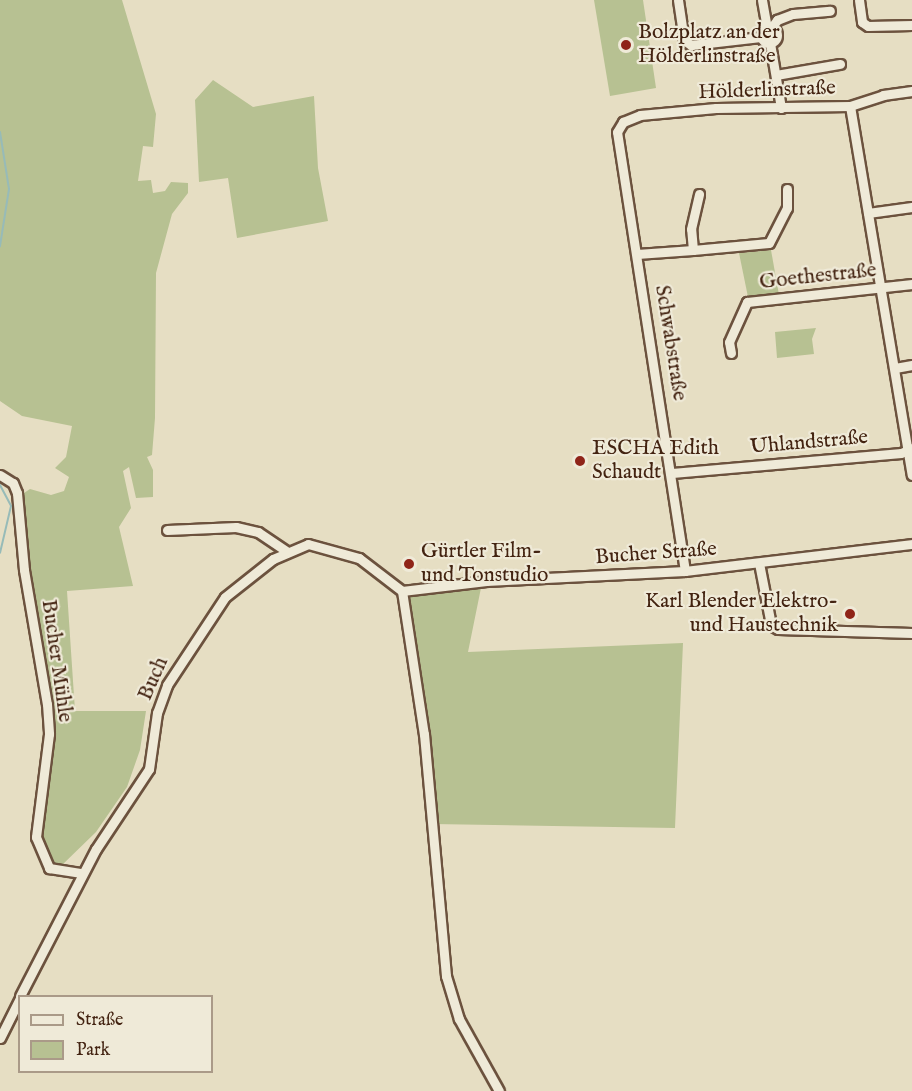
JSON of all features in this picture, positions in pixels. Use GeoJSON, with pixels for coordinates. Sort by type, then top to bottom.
{"type":"FeatureCollection","features":[{"type":"Feature","properties":{"kind":"street"},"geometry":{"type":"LineString","coordinates":[[678,0],[684,40],[691,45],[761,37],[770,43],[781,108]]}},
{"type":"Feature","properties":{"kind":"street"},"geometry":{"type":"LineString","coordinates":[[762,0],[770,27],[777,36],[770,43]]}},
{"type":"Feature","properties":{"kind":"street"},"geometry":{"type":"LineString","coordinates":[[859,0],[862,22],[868,26],[912,25]]}},
{"type":"Feature","properties":{"kind":"street"},"geometry":{"type":"LineString","coordinates":[[761,37],[777,20],[793,14],[830,11]]}},
{"type":"Feature","properties":{"kind":"street"},"geometry":{"type":"LineString","coordinates":[[776,75],[840,64]]}},
{"type":"Feature","properties":{"kind":"street","name":"Hölderlinstraße"},"geometry":{"type":"LineString","coordinates":[[623,122],[640,115],[850,106],[883,95],[912,91]]}},
{"type":"Feature","properties":{"kind":"street"},"geometry":{"type":"LineString","coordinates":[[850,106],[910,448],[912,475]]}},
{"type":"Feature","properties":{"kind":"street","name":"Schwabstraße"},"geometry":{"type":"LineString","coordinates":[[623,122],[617,132],[672,473],[685,572]]}},
{"type":"Feature","properties":{"kind":"street"},"geometry":{"type":"LineString","coordinates":[[637,254],[769,243],[787,208],[787,189]]}},
{"type":"Feature","properties":{"kind":"street"},"geometry":{"type":"LineString","coordinates":[[693,250],[691,229],[699,194]]}},
{"type":"Feature","properties":{"kind":"street"},"geometry":{"type":"LineString","coordinates":[[867,213],[912,207]]}},
{"type":"Feature","properties":{"kind":"street","name":"Goethestraße"},"geometry":{"type":"LineString","coordinates":[[731,353],[729,342],[747,302],[912,284]]}},
{"type":"Feature","properties":{"kind":"street"},"geometry":{"type":"LineString","coordinates":[[895,368],[912,365]]}},
{"type":"Feature","properties":{"kind":"street","name":"Uhlandstraße"},"geometry":{"type":"LineString","coordinates":[[672,473],[901,453],[910,448]]}},
{"type":"Feature","properties":{"kind":"street","name":"Bucher Mühle"},"geometry":{"type":"LineString","coordinates":[[0,475],[13,483],[17,493],[24,570],[47,704],[49,734],[36,837],[49,868],[82,873]]}},
{"type":"Feature","properties":{"kind":"street"},"geometry":{"type":"LineString","coordinates":[[167,530],[236,527],[258,532],[286,551]]}},
{"type":"Feature","properties":{"kind":"street","name":"Buch"},"geometry":{"type":"LineString","coordinates":[[82,873],[148,769],[157,713],[175,669],[225,597],[286,551],[308,544],[340,550],[372,565],[402,591]]}},
{"type":"Feature","properties":{"kind":"street","name":"Bucher Straße"},"geometry":{"type":"LineString","coordinates":[[402,591],[486,581],[685,572],[912,544]]}},
{"type":"Feature","properties":{"kind":"street"},"geometry":{"type":"LineString","coordinates":[[759,563],[771,625],[778,629],[912,633]]}},
{"type":"Feature","properties":{"kind":"street"},"geometry":{"type":"LineString","coordinates":[[402,591],[423,735],[446,976],[459,1019],[499,1091]]}},
{"type":"Feature","properties":{"kind":"street"},"geometry":{"type":"LineString","coordinates":[[21,995],[82,873]]}},
{"type":"Feature","properties":{"kind":"street"},"geometry":{"type":"LineString","coordinates":[[0,1038],[18,1001]]}},
{"type":"Feature","properties":{"kind":"green space"},"geometry":{"type":"Polygon","coordinates":[[[0,0],[122,0],[156,114],[153,147],[143,146],[138,181],[151,180],[153,193],[165,191],[171,182],[188,183],[188,193],[172,214],[156,273],[155,418],[152,455],[147,457],[153,470],[153,497],[136,498],[129,467],[123,471],[131,508],[119,527],[133,586],[67,591],[75,711],[146,711],[140,750],[127,787],[96,832],[60,867],[50,863],[41,843],[50,746],[22,515],[24,493],[30,489],[51,495],[64,491],[69,477],[55,468],[66,457],[72,426],[22,416],[0,401],[0,0]]]}},
{"type":"Feature","properties":{"kind":"green space","name":"Bolzplatz an der Hölderlinstraße"},"geometry":{"type":"Polygon","coordinates":[[[594,0],[643,0],[656,88],[610,96],[594,0]]]}},
{"type":"Feature","properties":{"kind":"green space"},"geometry":{"type":"Polygon","coordinates":[[[213,80],[253,107],[314,96],[318,168],[328,221],[237,238],[228,178],[199,182],[195,100],[213,80]]]}},
{"type":"Feature","properties":{"kind":"green space"},"geometry":{"type":"Polygon","coordinates":[[[771,250],[779,295],[748,297],[739,253],[771,250]]]}},
{"type":"Feature","properties":{"kind":"green space"},"geometry":{"type":"Polygon","coordinates":[[[816,328],[812,339],[814,354],[777,358],[775,332],[816,328]]]}},
{"type":"Feature","properties":{"kind":"green space"},"geometry":{"type":"Polygon","coordinates":[[[482,583],[468,652],[683,643],[675,828],[432,824],[405,595],[482,583]]]}},
{"type":"Feature","properties":{"kind":"waterway"},"geometry":{"type":"LineString","coordinates":[[0,132],[9,189],[0,246]]}},
{"type":"Feature","properties":{"kind":"waterway"},"geometry":{"type":"LineString","coordinates":[[0,485],[11,506],[0,553]]}},
{"type":"Feature","properties":{"kind":"place","name":"Bolzplatz an der Hölderlinstraße"},"geometry":{"type":"Point","coordinates":[626,45]}},
{"type":"Feature","properties":{"kind":"place","name":"ESCHA Edith Schaudt"},"geometry":{"type":"Point","coordinates":[580,461]}},
{"type":"Feature","properties":{"kind":"place","name":"Gürtler Film- und Tonstudio"},"geometry":{"type":"Point","coordinates":[409,564]}},
{"type":"Feature","properties":{"kind":"place","name":"Karl Blender Elektro- und Haustechnik"},"geometry":{"type":"Point","coordinates":[850,614]}}]}
